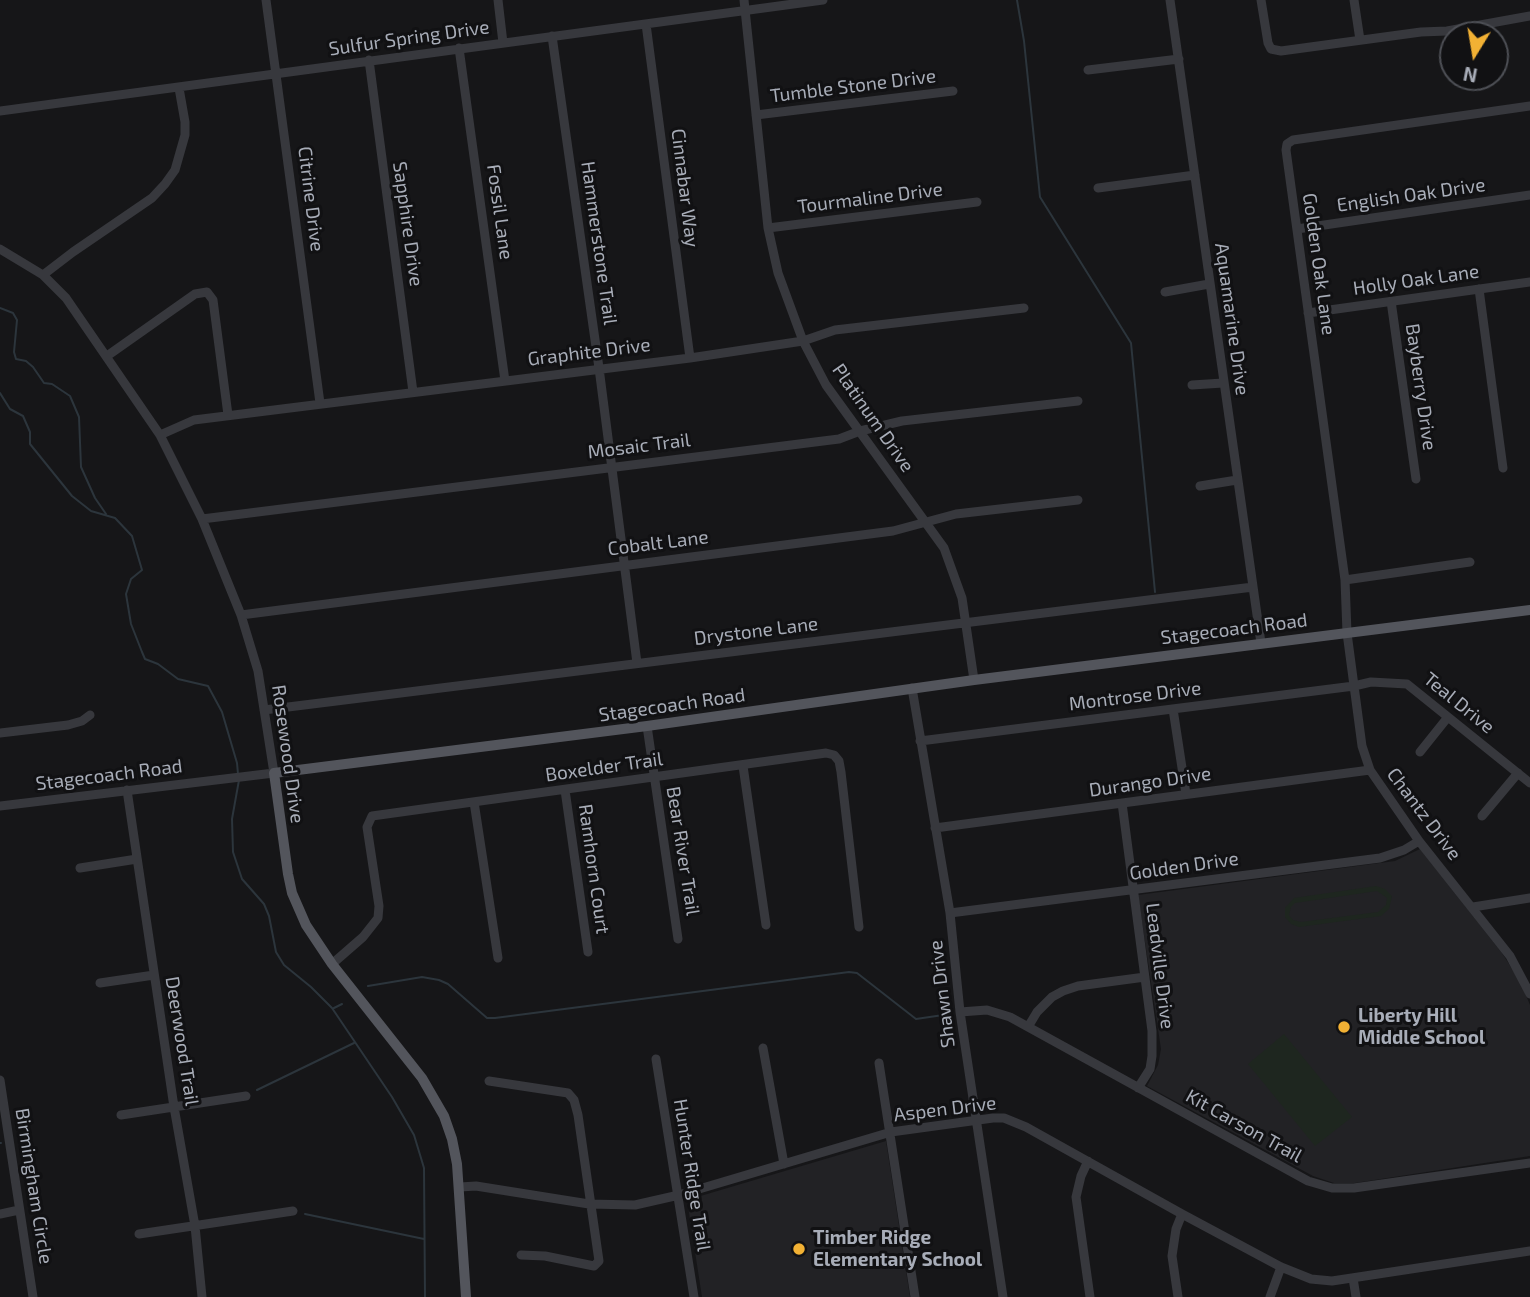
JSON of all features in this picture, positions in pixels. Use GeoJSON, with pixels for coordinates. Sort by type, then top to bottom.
{"type":"FeatureCollection","features":[{"type":"Feature","properties":{"kind":"main road","name":"Stagecoach Road"},"geometry":{"type":"LineString","coordinates":[[274,773],[647,726],[912,688],[1530,610]]}},
{"type":"Feature","properties":{"kind":"main road","name":"Rosewood Drive"},"geometry":{"type":"LineString","coordinates":[[274,773],[292,893],[306,925],[332,964],[434,1096],[452,1139],[460,1187],[466,1297]]}},
{"type":"Feature","properties":{"kind":"street","name":"Citrine Drive"},"geometry":{"type":"LineString","coordinates":[[266,0],[320,403]]}},
{"type":"Feature","properties":{"kind":"street"},"geometry":{"type":"LineString","coordinates":[[498,0],[503,43]]}},
{"type":"Feature","properties":{"kind":"street","name":"Platinum Drive"},"geometry":{"type":"LineString","coordinates":[[744,0],[768,228],[778,273],[803,341],[826,385],[944,548],[962,598],[974,680]]}},
{"type":"Feature","properties":{"kind":"street","name":"Sulfur Spring Drive"},"geometry":{"type":"LineString","coordinates":[[0,111],[823,0]]}},
{"type":"Feature","properties":{"kind":"street","name":"Aquamarine Drive"},"geometry":{"type":"LineString","coordinates":[[1170,0],[1261,643]]}},
{"type":"Feature","properties":{"kind":"street"},"geometry":{"type":"LineString","coordinates":[[1261,0],[1268,43],[1275,51],[1447,31],[1530,16]]}},
{"type":"Feature","properties":{"kind":"street"},"geometry":{"type":"LineString","coordinates":[[1354,0],[1360,40]]}},
{"type":"Feature","properties":{"kind":"street","name":"Cinnabar Way"},"geometry":{"type":"LineString","coordinates":[[646,24],[690,358]]}},
{"type":"Feature","properties":{"kind":"street","name":"Hammerstone Trail"},"geometry":{"type":"LineString","coordinates":[[552,36],[637,663]]}},
{"type":"Feature","properties":{"kind":"street","name":"Fossil Lane"},"geometry":{"type":"LineString","coordinates":[[459,48],[505,381]]}},
{"type":"Feature","properties":{"kind":"street","name":"Sapphire Drive"},"geometry":{"type":"LineString","coordinates":[[369,60],[413,392]]}},
{"type":"Feature","properties":{"kind":"street"},"geometry":{"type":"LineString","coordinates":[[1088,70],[1179,60]]}},
{"type":"Feature","properties":{"kind":"street"},"geometry":{"type":"LineString","coordinates":[[43,275],[152,198],[165,184],[175,170],[185,135],[186,122],[179,88]]}},
{"type":"Feature","properties":{"kind":"street","name":"Tumble Stone Drive"},"geometry":{"type":"LineString","coordinates":[[756,115],[953,91]]}},
{"type":"Feature","properties":{"kind":"street","name":"Golden Oak Lane"},"geometry":{"type":"LineString","coordinates":[[1347,632],[1345,580],[1286,161],[1287,144],[1293,140],[1530,106]]}},
{"type":"Feature","properties":{"kind":"street"},"geometry":{"type":"LineString","coordinates":[[1098,188],[1195,175]]}},
{"type":"Feature","properties":{"kind":"street","name":"English Oak Drive"},"geometry":{"type":"LineString","coordinates":[[1297,229],[1530,195]]}},
{"type":"Feature","properties":{"kind":"street","name":"Tourmaline Drive"},"geometry":{"type":"LineString","coordinates":[[768,228],[976,202]]}},
{"type":"Feature","properties":{"kind":"street","name":"Rosewood Drive"},"geometry":{"type":"LineString","coordinates":[[0,249],[43,275],[65,298],[160,435],[202,519],[241,615],[258,671],[274,773]]}},
{"type":"Feature","properties":{"kind":"street","name":"Holly Oak Lane"},"geometry":{"type":"LineString","coordinates":[[1308,313],[1530,282]]}},
{"type":"Feature","properties":{"kind":"street"},"geometry":{"type":"LineString","coordinates":[[1165,292],[1209,284]]}},
{"type":"Feature","properties":{"kind":"street"},"geometry":{"type":"LineString","coordinates":[[1479,289],[1503,468]]}},
{"type":"Feature","properties":{"kind":"street"},"geometry":{"type":"LineString","coordinates":[[107,356],[195,294],[207,292],[214,300],[228,415]]}},
{"type":"Feature","properties":{"kind":"street","name":"Bayberry Drive"},"geometry":{"type":"LineString","coordinates":[[1391,301],[1416,479]]}},
{"type":"Feature","properties":{"kind":"street","name":"Graphite Drive"},"geometry":{"type":"LineString","coordinates":[[160,435],[194,420],[228,415],[690,358],[803,341],[835,330],[1024,308]]}},
{"type":"Feature","properties":{"kind":"street"},"geometry":{"type":"LineString","coordinates":[[1192,385],[1223,383]]}},
{"type":"Feature","properties":{"kind":"street","name":"Mosaic Trail"},"geometry":{"type":"LineString","coordinates":[[202,519],[839,439],[902,421],[1078,401]]}},
{"type":"Feature","properties":{"kind":"street"},"geometry":{"type":"LineString","coordinates":[[1200,486],[1237,480]]}},
{"type":"Feature","properties":{"kind":"street","name":"Cobalt Lane"},"geometry":{"type":"LineString","coordinates":[[241,615],[893,531],[956,514],[1078,500]]}},
{"type":"Feature","properties":{"kind":"street"},"geometry":{"type":"LineString","coordinates":[[1345,580],[1470,562]]}},
{"type":"Feature","properties":{"kind":"street","name":"Drystone Lane"},"geometry":{"type":"LineString","coordinates":[[264,710],[1253,587]]}},
{"type":"Feature","properties":{"kind":"street","name":"Chantz Drive"},"geometry":{"type":"LineString","coordinates":[[1347,632],[1362,747],[1370,770],[1419,841],[1510,956],[1529,990]]}},
{"type":"Feature","properties":{"kind":"street","name":"Teal Drive"},"geometry":{"type":"LineString","coordinates":[[1354,686],[1371,682],[1407,684],[1530,783]]}},
{"type":"Feature","properties":{"kind":"street","name":"Montrose Drive"},"geometry":{"type":"LineString","coordinates":[[920,741],[1354,686]]}},
{"type":"Feature","properties":{"kind":"street","name":"Shawn Drive"},"geometry":{"type":"LineString","coordinates":[[912,688],[950,913],[961,1012],[1003,1297]]}},
{"type":"Feature","properties":{"kind":"street"},"geometry":{"type":"LineString","coordinates":[[1173,709],[1186,794]]}},
{"type":"Feature","properties":{"kind":"street"},"geometry":{"type":"LineString","coordinates":[[0,733],[68,725],[82,721],[90,715]]}},
{"type":"Feature","properties":{"kind":"street"},"geometry":{"type":"LineString","coordinates":[[1420,752],[1448,717]]}},
{"type":"Feature","properties":{"kind":"street","name":"Bear River Trail"},"geometry":{"type":"LineString","coordinates":[[647,726],[678,939]]}},
{"type":"Feature","properties":{"kind":"street","name":"Boxelder Trail"},"geometry":{"type":"LineString","coordinates":[[332,964],[363,937],[378,918],[379,906],[367,827],[372,816],[826,753],[834,755],[839,761],[859,928]]}},
{"type":"Feature","properties":{"kind":"street"},"geometry":{"type":"LineString","coordinates":[[743,766],[766,926]]}},
{"type":"Feature","properties":{"kind":"street","name":"Durango Drive"},"geometry":{"type":"LineString","coordinates":[[936,828],[1370,770]]}},
{"type":"Feature","properties":{"kind":"street","name":"Stagecoach Road"},"geometry":{"type":"LineString","coordinates":[[0,806],[274,773]]}},
{"type":"Feature","properties":{"kind":"street"},"geometry":{"type":"LineString","coordinates":[[1482,816],[1518,773]]}},
{"type":"Feature","properties":{"kind":"street","name":"Deerwood Trail"},"geometry":{"type":"LineString","coordinates":[[127,790],[174,1107],[195,1226],[202,1297]]}},
{"type":"Feature","properties":{"kind":"street","name":"Ramhorn Court"},"geometry":{"type":"LineString","coordinates":[[565,790],[588,952]]}},
{"type":"Feature","properties":{"kind":"street"},"geometry":{"type":"LineString","coordinates":[[474,802],[498,957]]}},
{"type":"Feature","properties":{"kind":"street","name":"Leadville Drive"},"geometry":{"type":"LineString","coordinates":[[1122,803],[1152,1031],[1150,1069],[1138,1088]]}},
{"type":"Feature","properties":{"kind":"street","name":"Golden Drive"},"geometry":{"type":"LineString","coordinates":[[950,913],[1380,858],[1404,850],[1419,841]]}},
{"type":"Feature","properties":{"kind":"street"},"geometry":{"type":"LineString","coordinates":[[80,868],[137,859]]}},
{"type":"Feature","properties":{"kind":"street"},"geometry":{"type":"LineString","coordinates":[[1473,907],[1530,898]]}},
{"type":"Feature","properties":{"kind":"street"},"geometry":{"type":"LineString","coordinates":[[100,983],[154,975]]}},
{"type":"Feature","properties":{"kind":"street"},"geometry":{"type":"LineString","coordinates":[[1028,1027],[1037,1012],[1052,997],[1063,991],[1078,986],[1144,977]]}},
{"type":"Feature","properties":{"kind":"street","name":"Kit Carson Trail"},"geometry":{"type":"LineString","coordinates":[[961,1012],[998,1012],[1308,1181],[1332,1188],[1354,1188],[1530,1163]]}},
{"type":"Feature","properties":{"kind":"street"},"geometry":{"type":"LineString","coordinates":[[763,1048],[784,1164]]}},
{"type":"Feature","properties":{"kind":"street","name":"Hunter Ridge Trail"},"geometry":{"type":"LineString","coordinates":[[656,1059],[694,1297]]}},
{"type":"Feature","properties":{"kind":"street"},"geometry":{"type":"LineString","coordinates":[[879,1063],[915,1297]]}},
{"type":"Feature","properties":{"kind":"street","name":"Birmingham Circle"},"geometry":{"type":"LineString","coordinates":[[0,1080],[30,1297]]}},
{"type":"Feature","properties":{"kind":"street"},"geometry":{"type":"LineString","coordinates":[[489,1081],[568,1093],[574,1100],[599,1261],[594,1266],[545,1256],[521,1255]]}},
{"type":"Feature","properties":{"kind":"street"},"geometry":{"type":"LineString","coordinates":[[121,1115],[246,1096]]}},
{"type":"Feature","properties":{"kind":"street","name":"Aspen Drive"},"geometry":{"type":"LineString","coordinates":[[460,1187],[476,1186],[589,1205],[635,1205],[679,1195],[891,1132],[993,1118],[1015,1122],[1281,1267],[1311,1279],[1353,1279],[1530,1251]]}},
{"type":"Feature","properties":{"kind":"street"},"geometry":{"type":"LineString","coordinates":[[1088,1161],[1077,1186],[1076,1197],[1090,1297]]}},
{"type":"Feature","properties":{"kind":"street"},"geometry":{"type":"LineString","coordinates":[[0,1214],[19,1210]]}},
{"type":"Feature","properties":{"kind":"street"},"geometry":{"type":"LineString","coordinates":[[139,1234],[293,1211]]}},
{"type":"Feature","properties":{"kind":"street"},"geometry":{"type":"LineString","coordinates":[[1178,1297],[1172,1256],[1182,1214]]}},
{"type":"Feature","properties":{"kind":"street"},"geometry":{"type":"LineString","coordinates":[[1270,1297],[1281,1267]]}},
{"type":"Feature","properties":{"kind":"street"},"geometry":{"type":"LineString","coordinates":[[1353,1279],[1356,1297]]}},
{"type":"Feature","properties":{"kind":"shaded area","name":"Liberty Hill Middle School"},"geometry":{"type":"Polygon","coordinates":[[[1420,849],[1502,953],[1521,983],[1530,1005],[1530,1156],[1355,1183],[1334,1183],[1313,1176],[1147,1086],[1158,1065],[1161,1049],[1138,895],[1395,861],[1420,849]]]}},
{"type":"Feature","properties":{"kind":"shaded area"},"geometry":{"type":"Polygon","coordinates":[[[1376,886],[1385,889],[1392,896],[1389,909],[1381,916],[1299,927],[1291,924],[1285,917],[1285,908],[1294,898],[1376,886]],[[1377,891],[1295,903],[1289,915],[1293,920],[1301,922],[1378,912],[1386,905],[1387,898],[1377,891]]]}},
{"type":"Feature","properties":{"kind":"shaded area"},"geometry":{"type":"Polygon","coordinates":[[[1284,1034],[1352,1117],[1315,1146],[1248,1064],[1284,1034]]]}},
{"type":"Feature","properties":{"kind":"shaded area","name":"Timber Ridge Elementary School"},"geometry":{"type":"Polygon","coordinates":[[[886,1141],[910,1297],[702,1297],[687,1200],[886,1141]]]}},
{"type":"Feature","properties":{"kind":"waterway"},"geometry":{"type":"LineString","coordinates":[[1017,0],[1024,41],[1040,197],[1131,343],[1155,592]]}},
{"type":"Feature","properties":{"kind":"waterway"},"geometry":{"type":"LineString","coordinates":[[0,308],[13,313],[17,320],[14,352],[16,359],[26,361],[44,383],[52,384],[70,396],[79,417],[81,467],[95,498],[106,514]]}},
{"type":"Feature","properties":{"kind":"waterway"},"geometry":{"type":"LineString","coordinates":[[0,393],[10,409],[23,416],[30,432],[30,444],[72,496],[91,511],[115,518],[132,536],[142,570],[131,579],[126,594],[131,624],[145,659],[158,664],[178,679],[208,686],[222,712],[238,774]]}},
{"type":"Feature","properties":{"kind":"waterway"},"geometry":{"type":"LineString","coordinates":[[239,780],[232,819],[233,852],[242,879],[264,904],[276,952],[284,965],[332,1008],[392,1097],[414,1135],[424,1168],[425,1297]]}},
{"type":"Feature","properties":{"kind":"waterway"},"geometry":{"type":"LineString","coordinates":[[368,986],[422,977],[439,980],[448,984],[487,1018],[495,1018],[849,972],[857,973],[916,1019],[950,1014]]}},
{"type":"Feature","properties":{"kind":"waterway"},"geometry":{"type":"LineString","coordinates":[[334,1008],[342,1004]]}},
{"type":"Feature","properties":{"kind":"waterway"},"geometry":{"type":"LineString","coordinates":[[257,1090],[354,1043]]}},
{"type":"Feature","properties":{"kind":"waterway"},"geometry":{"type":"LineString","coordinates":[[305,1214],[424,1239]]}},
{"type":"Feature","properties":{"kind":"place","name":"Liberty Hill Middle School"},"geometry":{"type":"Point","coordinates":[1344,1027]}},
{"type":"Feature","properties":{"kind":"place","name":"Timber Ridge Elementary School"},"geometry":{"type":"Point","coordinates":[799,1249]}}]}
